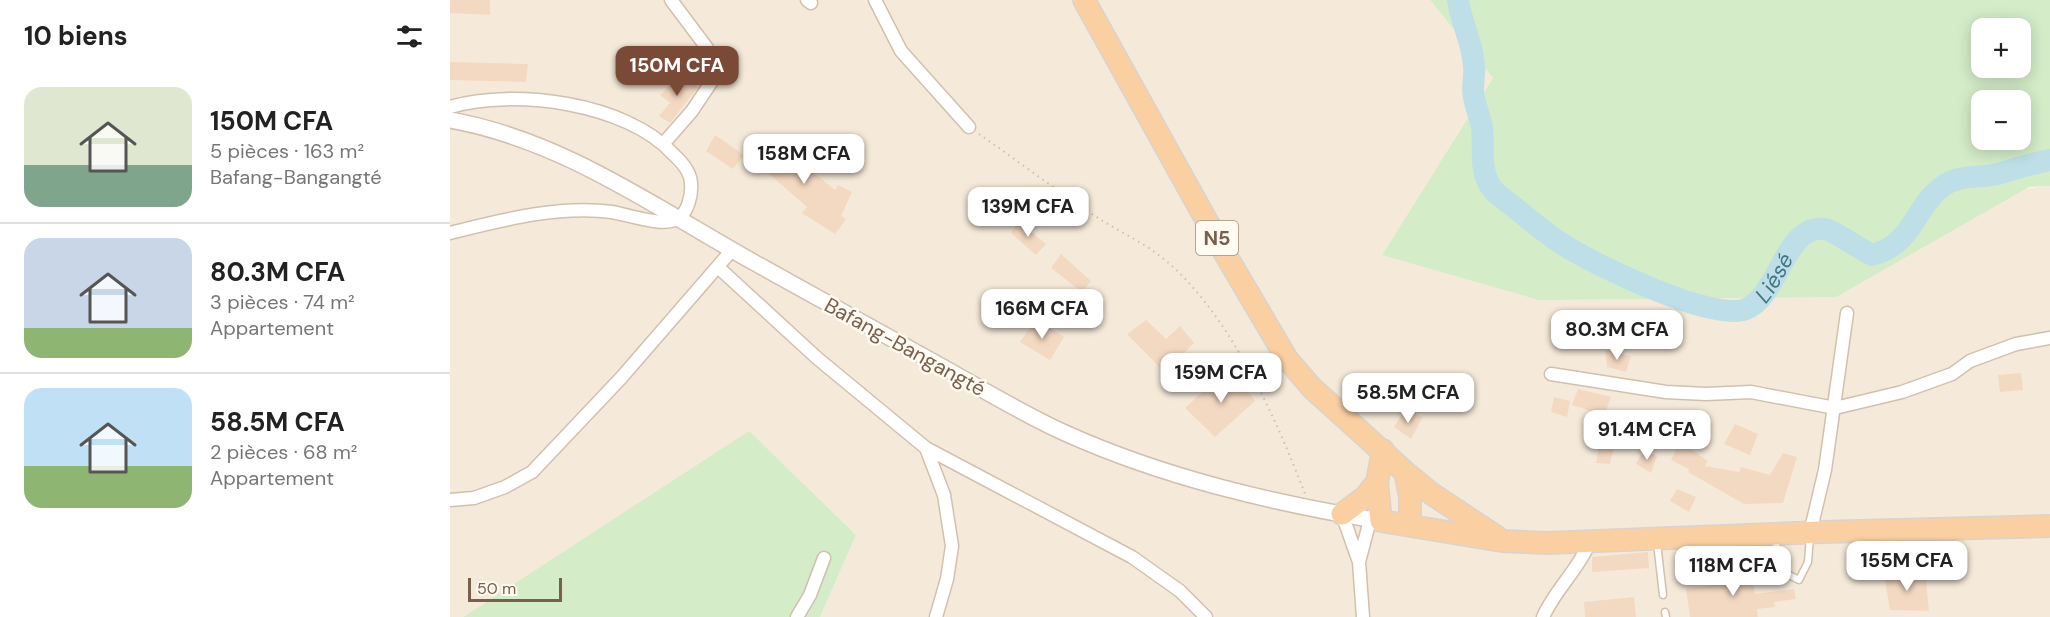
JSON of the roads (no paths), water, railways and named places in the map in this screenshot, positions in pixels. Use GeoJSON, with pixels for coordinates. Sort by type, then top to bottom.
{"type":"FeatureCollection","features":[{"type":"Feature","properties":{"kind":"highway","name":"N5"},"geometry":{"type":"LineString","coordinates":[[1084,0],[1287,359],[1312,388],[1383,450],[1404,472]]}},
{"type":"Feature","properties":{"kind":"highway"},"geometry":{"type":"LineString","coordinates":[[1383,450],[1377,482],[1376,520],[1502,541],[1589,544],[1774,534],[2050,526]]}},
{"type":"Feature","properties":{"kind":"highway"},"geometry":{"type":"LineString","coordinates":[[1404,472],[1410,497],[1410,525]]}},
{"type":"Feature","properties":{"kind":"highway"},"geometry":{"type":"LineString","coordinates":[[1404,472],[1432,494],[1502,541]]}},
{"type":"Feature","properties":{"kind":"highway"},"geometry":{"type":"LineString","coordinates":[[1342,514],[1366,496],[1377,482]]}},
{"type":"Feature","properties":{"kind":"street"},"geometry":{"type":"LineString","coordinates":[[664,143],[712,85],[716,75],[707,48],[671,0]]}},
{"type":"Feature","properties":{"kind":"street"},"geometry":{"type":"LineString","coordinates":[[875,0],[902,51],[969,127]]}},
{"type":"Feature","properties":{"kind":"street"},"geometry":{"type":"LineString","coordinates":[[450,107],[494,101],[560,102],[596,110],[635,124],[664,143],[683,164],[691,178],[692,192],[685,212],[678,219],[664,221],[612,212],[567,212],[498,221],[450,233]]}},
{"type":"Feature","properties":{"kind":"street","name":"Bafang-Bangangté"},"geometry":{"type":"LineString","coordinates":[[450,120],[518,136],[576,161],[732,250],[1065,433],[1154,468],[1311,509],[1376,520]]}},
{"type":"Feature","properties":{"kind":"street"},"geometry":{"type":"LineString","coordinates":[[450,500],[474,498],[505,487],[532,472],[621,378],[719,268],[732,250]]}},
{"type":"Feature","properties":{"kind":"street"},"geometry":{"type":"LineString","coordinates":[[719,268],[817,358],[926,448],[1132,557],[1165,579],[1206,615]]}},
{"type":"Feature","properties":{"kind":"street"},"geometry":{"type":"LineString","coordinates":[[1810,533],[1825,470],[1835,408],[1839,356],[1847,313]]}},
{"type":"Feature","properties":{"kind":"street"},"geometry":{"type":"LineString","coordinates":[[1551,374],[1666,392],[1706,394],[1751,392],[1835,408],[1902,392],[1952,374],[1970,361],[2016,344],[2050,338]]}},
{"type":"Feature","properties":{"kind":"street"},"geometry":{"type":"LineString","coordinates":[[926,448],[948,511],[952,546],[947,579],[936,617]]}},
{"type":"Feature","properties":{"kind":"street"},"geometry":{"type":"LineString","coordinates":[[1342,514],[1359,562],[1363,617]]}},
{"type":"Feature","properties":{"kind":"street"},"geometry":{"type":"LineString","coordinates":[[1359,562],[1376,520]]}},
{"type":"Feature","properties":{"kind":"street"},"geometry":{"type":"LineString","coordinates":[[1543,617],[1554,597],[1575,572],[1589,544]]}},
{"type":"Feature","properties":{"kind":"street"},"geometry":{"type":"LineString","coordinates":[[797,617],[810,595],[824,558]]}},
{"type":"Feature","properties":{"kind":"lane"},"geometry":{"type":"LineString","coordinates":[[1774,534],[1781,571],[1799,580],[1808,562],[1810,533]]}},
{"type":"Feature","properties":{"kind":"lane"},"geometry":{"type":"LineString","coordinates":[[1657,539],[1663,595]]}},
{"type":"Feature","properties":{"kind":"waterway","name":"Liésé"},"geometry":{"type":"LineString","coordinates":[[1458,0],[1473,58],[1473,94],[1482,128],[1484,169],[1492,189],[1565,246],[1632,280],[1709,308],[1730,311],[1746,309],[1757,302],[1767,290],[1791,248],[1800,237],[1811,230],[1829,230],[1872,255],[1897,242],[1925,204],[1950,182],[1957,179],[1994,175],[2050,160]]}}]}
